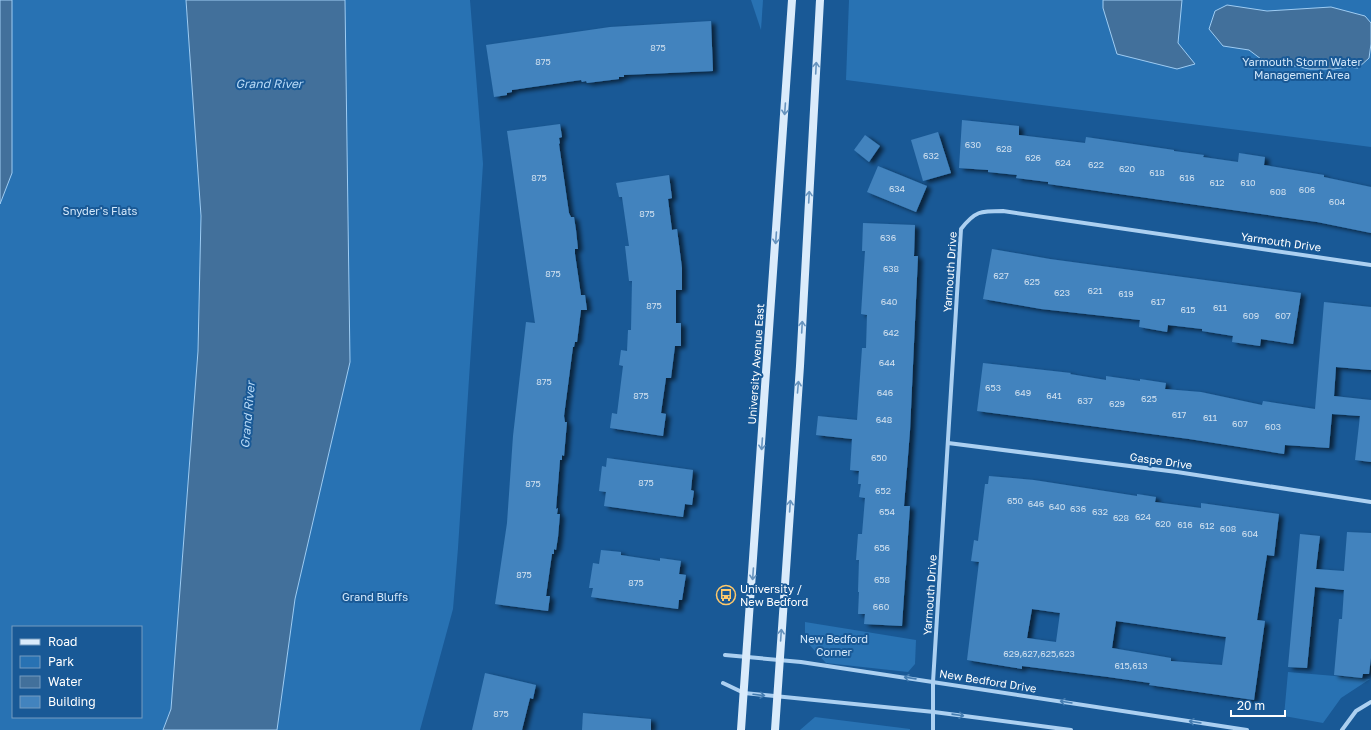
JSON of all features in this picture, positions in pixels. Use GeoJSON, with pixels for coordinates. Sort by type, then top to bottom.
{"type":"FeatureCollection","features":[{"type":"Feature","properties":{"kind":"main road","name":"University Avenue East"},"geometry":{"type":"LineString","coordinates":[[741,730],[792,0]]}},
{"type":"Feature","properties":{"kind":"main road"},"geometry":{"type":"LineString","coordinates":[[775,730],[800,366],[820,0]]}},
{"type":"Feature","properties":{"kind":"street","name":"Yarmouth Drive"},"geometry":{"type":"LineString","coordinates":[[933,730],[933,682],[961,230],[972,216],[987,211],[1003,212],[1371,265]]}},
{"type":"Feature","properties":{"kind":"street","name":"Gaspe Drive"},"geometry":{"type":"LineString","coordinates":[[948,443],[1177,472],[1371,502]]}},
{"type":"Feature","properties":{"kind":"street","name":"New Bedford Drive"},"geometry":{"type":"LineString","coordinates":[[725,655],[779,660],[933,682],[1247,730]]}},
{"type":"Feature","properties":{"kind":"street"},"geometry":{"type":"LineString","coordinates":[[723,683],[744,694],[934,712],[1071,730]]}},
{"type":"Feature","properties":{"kind":"street"},"geometry":{"type":"LineString","coordinates":[[1342,730],[1356,711],[1371,702]]}},
{"type":"Feature","properties":{"kind":"green space","name":"Snyder's Flats"},"geometry":{"type":"Polygon","coordinates":[[[0,0],[186,0],[201,216],[198,351],[171,709],[163,730],[0,730],[0,0]]]}},
{"type":"Feature","properties":{"kind":"green space","name":"Grand Bluffs"},"geometry":{"type":"Polygon","coordinates":[[[345,0],[470,0],[483,164],[458,548],[453,609],[420,730],[277,730],[295,599],[350,362],[345,0]]]}},
{"type":"Feature","properties":{"kind":"green space"},"geometry":{"type":"Polygon","coordinates":[[[751,0],[763,0],[761,30],[751,0]]]}},
{"type":"Feature","properties":{"kind":"green space","name":"Yarmouth Storm Water Management Area"},"geometry":{"type":"Polygon","coordinates":[[[849,0],[1371,0],[1371,147],[846,80],[849,0]]]}},
{"type":"Feature","properties":{"kind":"green space","name":"New Bedford Corner"},"geometry":{"type":"Polygon","coordinates":[[[805,622],[916,640],[915,664],[908,672],[826,663],[805,640],[805,622]]]}},
{"type":"Feature","properties":{"kind":"green space"},"geometry":{"type":"Polygon","coordinates":[[[1288,672],[1370,679],[1341,698],[1323,723],[1284,716],[1288,672]]]}},
{"type":"Feature","properties":{"kind":"green space"},"geometry":{"type":"Polygon","coordinates":[[[815,717],[910,729],[910,730],[800,730],[815,717]]]}},
{"type":"Feature","properties":{"kind":"water"},"geometry":{"type":"Polygon","coordinates":[[[0,0],[12,0],[12,173],[0,204],[0,0]]]}},
{"type":"Feature","properties":{"kind":"water","name":"Grand River"},"geometry":{"type":"Polygon","coordinates":[[[186,0],[345,0],[350,362],[295,599],[277,730],[163,730],[171,709],[198,351],[201,216],[186,0]]]}},
{"type":"Feature","properties":{"kind":"water"},"geometry":{"type":"Polygon","coordinates":[[[1103,0],[1182,0],[1178,43],[1195,64],[1177,69],[1117,54],[1103,8],[1103,0]]]}},
{"type":"Feature","properties":{"kind":"water"},"geometry":{"type":"Polygon","coordinates":[[[1227,5],[1267,11],[1331,7],[1365,16],[1371,23],[1369,58],[1358,68],[1347,67],[1334,69],[1309,69],[1261,59],[1249,50],[1223,46],[1209,29],[1215,11],[1227,5]]]}},
{"type":"Feature","properties":{"kind":"building"},"geometry":{"type":"Polygon","coordinates":[[[711,21],[713,71],[624,75],[624,77],[619,77],[619,79],[587,83],[586,81],[582,82],[581,80],[512,90],[512,92],[507,93],[507,95],[494,97],[486,45],[610,27],[711,21]]]}},
{"type":"Feature","properties":{"kind":"building"},"geometry":{"type":"Polygon","coordinates":[[[962,120],[1019,126],[1019,135],[1085,143],[1086,137],[1174,150],[1204,155],[1203,157],[1238,162],[1239,153],[1265,157],[1264,165],[1324,175],[1324,177],[1371,187],[1371,233],[1317,222],[1048,184],[1048,182],[1016,178],[1017,175],[988,172],[988,170],[959,168],[962,120]]]}},
{"type":"Feature","properties":{"kind":"building"},"geometry":{"type":"Polygon","coordinates":[[[560,124],[562,137],[559,138],[559,144],[569,213],[571,217],[574,217],[578,249],[575,249],[575,254],[581,295],[585,295],[587,310],[581,310],[577,342],[575,342],[573,347],[564,416],[565,422],[567,422],[564,456],[562,455],[562,460],[560,460],[556,509],[558,508],[557,514],[560,514],[556,550],[554,549],[554,554],[552,554],[546,596],[550,596],[548,611],[495,604],[507,523],[513,436],[526,322],[535,323],[507,131],[560,124]]]}},
{"type":"Feature","properties":{"kind":"building"},"geometry":{"type":"Polygon","coordinates":[[[938,132],[951,173],[923,181],[911,140],[938,132]]]}},
{"type":"Feature","properties":{"kind":"building"},"geometry":{"type":"Polygon","coordinates":[[[865,135],[880,146],[869,162],[854,150],[865,135]]]}},
{"type":"Feature","properties":{"kind":"building"},"geometry":{"type":"Polygon","coordinates":[[[878,166],[927,186],[916,212],[867,192],[878,166]]]}},
{"type":"Feature","properties":{"kind":"building"},"geometry":{"type":"Polygon","coordinates":[[[669,175],[672,198],[668,199],[672,230],[677,229],[682,268],[682,290],[676,290],[676,323],[681,323],[681,346],[675,346],[671,378],[666,378],[661,413],[666,414],[663,436],[610,428],[612,413],[617,414],[623,366],[619,365],[621,350],[627,351],[628,330],[631,330],[632,281],[629,281],[625,246],[629,246],[622,197],[619,197],[616,183],[669,175]]]}},
{"type":"Feature","properties":{"kind":"building"},"geometry":{"type":"Polygon","coordinates":[[[863,223],[915,225],[914,256],[918,256],[910,431],[904,506],[910,506],[902,626],[864,624],[865,614],[858,614],[859,560],[856,560],[858,534],[862,534],[865,498],[859,497],[861,484],[858,484],[859,471],[850,470],[852,439],[816,435],[818,416],[857,420],[862,348],[866,348],[867,315],[861,314],[865,251],[862,251],[863,223]]]}},
{"type":"Feature","properties":{"kind":"building"},"geometry":{"type":"Polygon","coordinates":[[[992,249],[1050,259],[1301,293],[1293,344],[1261,339],[1260,346],[1232,342],[1233,336],[1202,331],[1202,329],[1168,325],[1167,332],[1139,327],[1140,320],[1041,309],[983,299],[992,249]]]}},
{"type":"Feature","properties":{"kind":"building"},"geometry":{"type":"Polygon","coordinates":[[[1324,302],[1371,307],[1371,370],[1336,367],[1334,396],[1371,400],[1371,462],[1355,460],[1360,416],[1332,414],[1329,448],[1285,445],[1284,454],[1189,439],[977,411],[983,363],[1071,373],[1070,374],[1106,380],[1106,376],[1140,381],[1140,379],[1166,383],[1165,389],[1201,392],[1262,405],[1263,401],[1315,409],[1324,302]]]}},
{"type":"Feature","properties":{"kind":"building"},"geometry":{"type":"Polygon","coordinates":[[[607,458],[693,470],[691,490],[694,491],[692,505],[685,504],[683,517],[604,506],[606,492],[599,491],[602,466],[606,467],[607,458]]]}},
{"type":"Feature","properties":{"kind":"building"},"geometry":{"type":"Polygon","coordinates":[[[989,476],[1034,480],[1137,496],[1137,494],[1156,497],[1155,502],[1201,508],[1201,503],[1279,514],[1274,556],[1267,555],[1257,620],[1265,621],[1254,700],[1149,685],[1150,683],[1108,677],[1022,666],[1022,669],[967,660],[979,562],[971,561],[974,540],[978,541],[985,484],[988,484],[989,476]],[[1032,609],[1027,638],[1056,642],[1060,613],[1032,609]],[[1116,621],[1112,648],[1171,658],[1171,661],[1222,665],[1226,637],[1116,621]]]}},
{"type":"Feature","properties":{"kind":"building"},"geometry":{"type":"Polygon","coordinates":[[[1347,532],[1371,533],[1371,658],[1369,674],[1363,674],[1362,678],[1334,675],[1339,619],[1342,619],[1344,590],[1315,587],[1307,668],[1288,667],[1300,534],[1320,536],[1316,569],[1344,571],[1347,532]]]}},
{"type":"Feature","properties":{"kind":"building"},"geometry":{"type":"Polygon","coordinates":[[[601,550],[621,552],[621,555],[660,561],[660,558],[681,561],[679,574],[686,575],[682,600],[679,600],[678,609],[591,597],[593,588],[589,588],[593,563],[599,564],[601,550]]]}},
{"type":"Feature","properties":{"kind":"building"},"geometry":{"type":"Polygon","coordinates":[[[485,673],[536,685],[533,699],[530,698],[522,730],[472,730],[485,673]]]}},
{"type":"Feature","properties":{"kind":"building"},"geometry":{"type":"Polygon","coordinates":[[[583,713],[651,719],[651,730],[582,730],[583,713]]]}},
{"type":"Feature","properties":{"kind":"place","name":"University / New Bedford"},"geometry":{"type":"Point","coordinates":[726,595]}}]}
